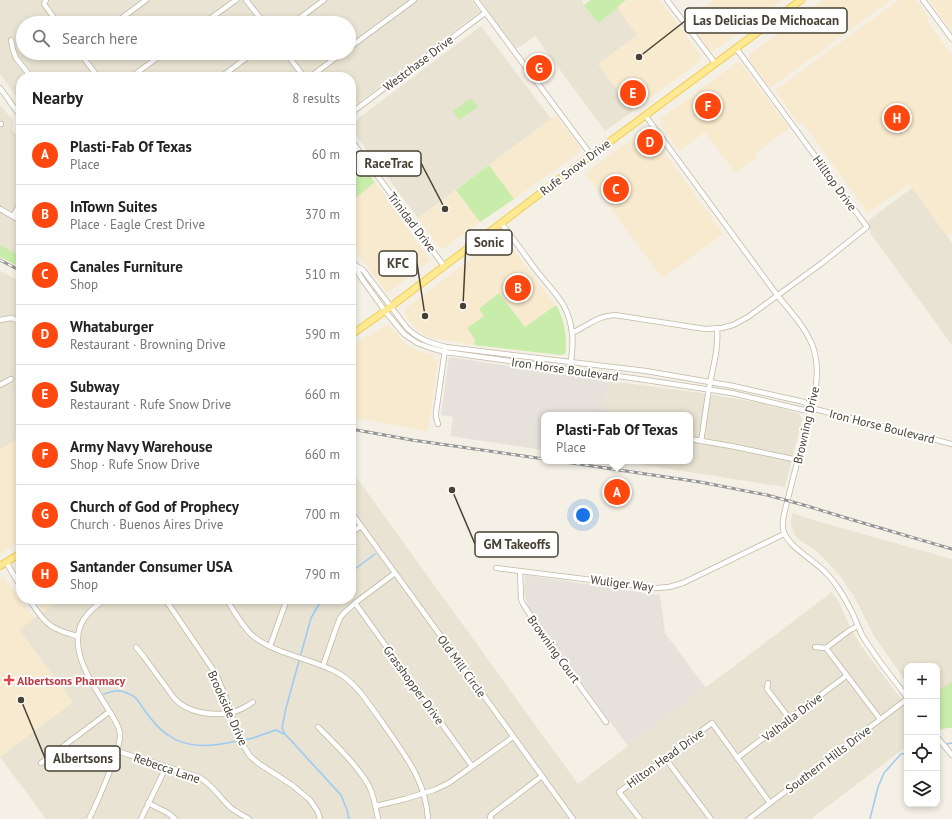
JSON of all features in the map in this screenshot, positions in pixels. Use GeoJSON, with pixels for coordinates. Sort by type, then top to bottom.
{"type":"FeatureCollection","features":[{"type":"Feature","properties":{"kind":"main road","name":"Rufe Snow Drive"},"geometry":{"type":"LineString","coordinates":[[356,331],[714,63],[801,0]]}},
{"type":"Feature","properties":{"kind":"main road"},"geometry":{"type":"LineString","coordinates":[[0,566],[16,556]]}},
{"type":"Feature","properties":{"kind":"street"},"geometry":{"type":"LineString","coordinates":[[124,16],[146,0]]}},
{"type":"Feature","properties":{"kind":"street"},"geometry":{"type":"LineString","coordinates":[[214,16],[236,0]]}},
{"type":"Feature","properties":{"kind":"street"},"geometry":{"type":"LineString","coordinates":[[246,0],[259,16]]}},
{"type":"Feature","properties":{"kind":"street"},"geometry":{"type":"LineString","coordinates":[[302,16],[324,0]]}},
{"type":"Feature","properties":{"kind":"street"},"geometry":{"type":"LineString","coordinates":[[356,43],[414,0]]}},
{"type":"Feature","properties":{"kind":"street"},"geometry":{"type":"LineString","coordinates":[[476,0],[591,155]]}},
{"type":"Feature","properties":{"kind":"street"},"geometry":{"type":"LineString","coordinates":[[667,0],[714,63]]}},
{"type":"Feature","properties":{"kind":"street"},"geometry":{"type":"LineString","coordinates":[[923,0],[952,39]]}},
{"type":"Feature","properties":{"kind":"street"},"geometry":{"type":"LineString","coordinates":[[45,2],[54,16]]}},
{"type":"Feature","properties":{"kind":"street","name":"Westchase Drive"},"geometry":{"type":"LineString","coordinates":[[356,109],[486,13]]}},
{"type":"Feature","properties":{"kind":"street"},"geometry":{"type":"LineString","coordinates":[[12,40],[16,58]]}},
{"type":"Feature","properties":{"kind":"street","name":"Hilltop Drive"},"geometry":{"type":"LineString","coordinates":[[736,48],[867,228],[777,296]]}},
{"type":"Feature","properties":{"kind":"street"},"geometry":{"type":"LineString","coordinates":[[17,60],[26,72]]}},
{"type":"Feature","properties":{"kind":"street"},"geometry":{"type":"LineString","coordinates":[[85,60],[94,72]]}},
{"type":"Feature","properties":{"kind":"street"},"geometry":{"type":"LineString","coordinates":[[138,72],[154,60]]}},
{"type":"Feature","properties":{"kind":"street"},"geometry":{"type":"LineString","coordinates":[[227,72],[243,60]]}},
{"type":"Feature","properties":{"kind":"street"},"geometry":{"type":"LineString","coordinates":[[291,60],[300,72]]}},
{"type":"Feature","properties":{"kind":"street"},"geometry":{"type":"LineString","coordinates":[[317,72],[333,60]]}},
{"type":"Feature","properties":{"kind":"street"},"geometry":{"type":"LineString","coordinates":[[0,88],[16,110]]}},
{"type":"Feature","properties":{"kind":"street","name":"Browning Drive"},"geometry":{"type":"LineString","coordinates":[[645,115],[805,333],[813,348],[817,379],[784,514],[784,534]]}},
{"type":"Feature","properties":{"kind":"street","name":"Trinidad Drive"},"geometry":{"type":"LineString","coordinates":[[356,147],[444,266]]}},
{"type":"Feature","properties":{"kind":"street"},"geometry":{"type":"LineString","coordinates":[[0,209],[16,218]]}},
{"type":"Feature","properties":{"kind":"street"},"geometry":{"type":"LineString","coordinates":[[13,216],[16,211]]}},
{"type":"Feature","properties":{"kind":"street"},"geometry":{"type":"LineString","coordinates":[[501,223],[536,270],[561,299],[568,315],[572,333],[573,343],[570,370]]}},
{"type":"Feature","properties":{"kind":"street","name":"Iron Horse Boulevard"},"geometry":{"type":"LineString","coordinates":[[356,266],[363,270],[404,334],[417,343],[431,348],[445,352],[709,389],[802,410],[811,408]]}},
{"type":"Feature","properties":{"kind":"street"},"geometry":{"type":"LineString","coordinates":[[572,333],[607,315],[705,329],[717,328],[743,320],[777,296]]}},
{"type":"Feature","properties":{"kind":"street","name":"Iron Horse Boulevard"},"geometry":{"type":"LineString","coordinates":[[387,308],[420,339],[446,347],[646,371],[733,386],[804,402],[811,408],[952,444]]}},
{"type":"Feature","properties":{"kind":"street"},"geometry":{"type":"LineString","coordinates":[[0,320],[11,318],[16,320]]}},
{"type":"Feature","properties":{"kind":"street"},"geometry":{"type":"LineString","coordinates":[[701,441],[718,336],[717,328]]}},
{"type":"Feature","properties":{"kind":"street"},"geometry":{"type":"LineString","coordinates":[[438,424],[436,412],[446,347]]}},
{"type":"Feature","properties":{"kind":"street"},"geometry":{"type":"LineString","coordinates":[[0,385],[11,379]]}},
{"type":"Feature","properties":{"kind":"street"},"geometry":{"type":"LineString","coordinates":[[693,440],[798,460]]}},
{"type":"Feature","properties":{"kind":"street","name":"Old Mill Circle"},"geometry":{"type":"LineString","coordinates":[[356,519],[572,817]]}},
{"type":"Feature","properties":{"kind":"street"},"geometry":{"type":"LineString","coordinates":[[356,530],[361,526]]}},
{"type":"Feature","properties":{"kind":"street"},"geometry":{"type":"LineString","coordinates":[[784,534],[790,542],[818,564],[828,574],[840,590],[862,634],[904,694]]}},
{"type":"Feature","properties":{"kind":"street","name":"Wuliger Way"},"geometry":{"type":"LineString","coordinates":[[496,568],[663,588],[683,583],[784,534]]}},
{"type":"Feature","properties":{"kind":"street"},"geometry":{"type":"LineString","coordinates":[[6,562],[16,578]]}},
{"type":"Feature","properties":{"kind":"street","name":"Browning Court"},"geometry":{"type":"LineString","coordinates":[[520,571],[521,599],[523,604],[550,645],[606,722]]}},
{"type":"Feature","properties":{"kind":"street"},"geometry":{"type":"LineString","coordinates":[[356,602],[395,573]]}},
{"type":"Feature","properties":{"kind":"street"},"geometry":{"type":"LineString","coordinates":[[33,604],[50,625],[58,630],[78,636]]}},
{"type":"Feature","properties":{"kind":"street"},"geometry":{"type":"LineString","coordinates":[[89,819],[117,751],[120,740],[119,728],[96,692],[85,670],[79,649],[78,636],[80,628],[89,612],[98,604]]}},
{"type":"Feature","properties":{"kind":"street","name":"Brookside Drive"},"geometry":{"type":"LineString","coordinates":[[168,604],[216,674],[239,737],[250,756],[258,764],[292,784],[310,800],[318,812],[320,819]]}},
{"type":"Feature","properties":{"kind":"street"},"geometry":{"type":"LineString","coordinates":[[230,604],[253,636],[270,646],[331,669],[353,683],[404,754],[419,781],[424,793],[428,819]]}},
{"type":"Feature","properties":{"kind":"street"},"geometry":{"type":"LineString","coordinates":[[270,646],[285,604]]}},
{"type":"Feature","properties":{"kind":"street"},"geometry":{"type":"LineString","coordinates":[[323,666],[340,618],[354,604]]}},
{"type":"Feature","properties":{"kind":"street","name":"Grasshopper Drive"},"geometry":{"type":"LineString","coordinates":[[356,604],[472,766]]}},
{"type":"Feature","properties":{"kind":"street"},"geometry":{"type":"LineString","coordinates":[[815,647],[826,648],[850,630],[858,626]]}},
{"type":"Feature","properties":{"kind":"street"},"geometry":{"type":"LineString","coordinates":[[136,648],[144,656],[178,703],[185,708],[218,714],[231,713],[253,702]]}},
{"type":"Feature","properties":{"kind":"street"},"geometry":{"type":"LineString","coordinates":[[826,648],[880,720]]}},
{"type":"Feature","properties":{"kind":"street","name":"Valhalla Drive"},"geometry":{"type":"LineString","coordinates":[[737,758],[846,676]]}},
{"type":"Feature","properties":{"kind":"street"},"geometry":{"type":"LineString","coordinates":[[768,683],[767,689],[789,718]]}},
{"type":"Feature","properties":{"kind":"street","name":"Southern Hills Drive"},"geometry":{"type":"LineString","coordinates":[[749,819],[906,699]]}},
{"type":"Feature","properties":{"kind":"street"},"geometry":{"type":"LineString","coordinates":[[41,763],[109,712]]}},
{"type":"Feature","properties":{"kind":"street","name":"Hilton Head Drive"},"geometry":{"type":"LineString","coordinates":[[640,819],[619,792],[712,723],[737,758]]}},
{"type":"Feature","properties":{"kind":"street"},"geometry":{"type":"LineString","coordinates":[[318,726],[361,774],[368,785],[376,806],[378,819]]}},
{"type":"Feature","properties":{"kind":"street"},"geometry":{"type":"LineString","coordinates":[[376,806],[434,790],[449,783],[513,737]]}},
{"type":"Feature","properties":{"kind":"street"},"geometry":{"type":"LineString","coordinates":[[940,741],[952,755]]}},
{"type":"Feature","properties":{"kind":"street","name":"Rebecca Lane"},"geometry":{"type":"LineString","coordinates":[[117,751],[205,780],[228,806],[249,819]]}},
{"type":"Feature","properties":{"kind":"street"},"geometry":{"type":"LineString","coordinates":[[665,758],[711,819]]}},
{"type":"Feature","properties":{"kind":"street"},"geometry":{"type":"LineString","coordinates":[[737,758],[770,803]]}},
{"type":"Feature","properties":{"kind":"street"},"geometry":{"type":"LineString","coordinates":[[141,819],[166,767]]}},
{"type":"Feature","properties":{"kind":"street"},"geometry":{"type":"LineString","coordinates":[[491,819],[490,817],[492,814],[542,776]]}},
{"type":"Feature","properties":{"kind":"street"},"geometry":{"type":"LineString","coordinates":[[148,803],[168,813],[175,819]]}},
{"type":"Feature","properties":{"kind":"street"},"geometry":{"type":"LineString","coordinates":[[565,819],[572,817]]}},
{"type":"Feature","properties":{"kind":"shaded area"},"geometry":{"type":"Polygon","coordinates":[[[0,0],[471,0],[480,12],[356,104],[356,72],[16,72],[16,96],[0,74],[0,0]]]}},
{"type":"Feature","properties":{"kind":"shaded area"},"geometry":{"type":"Polygon","coordinates":[[[480,0],[584,0],[582,2],[598,23],[618,8],[637,35],[598,64],[633,111],[605,131],[535,36],[516,49],[480,0]]]}},
{"type":"Feature","properties":{"kind":"shaded area"},"geometry":{"type":"Polygon","coordinates":[[[626,0],[660,0],[701,56],[699,58],[701,60],[633,111],[598,64],[637,35],[617,7],[626,0]]]}},
{"type":"Feature","properties":{"kind":"shaded area"},"geometry":{"type":"Polygon","coordinates":[[[713,0],[783,0],[713,51],[709,50],[686,20],[713,0]]]}},
{"type":"Feature","properties":{"kind":"shaded area"},"geometry":{"type":"Polygon","coordinates":[[[823,0],[891,0],[770,88],[749,60],[750,54],[823,0]]]}},
{"type":"Feature","properties":{"kind":"shaded area"},"geometry":{"type":"Polygon","coordinates":[[[899,0],[916,0],[928,17],[928,22],[952,56],[952,232],[947,236],[909,184],[868,213],[802,122],[799,124],[775,90],[899,0]]]}},
{"type":"Feature","properties":{"kind":"shaded area"},"geometry":{"type":"Polygon","coordinates":[[[929,0],[952,0],[952,31],[929,0]]]}},
{"type":"Feature","properties":{"kind":"shaded area"},"geometry":{"type":"Polygon","coordinates":[[[481,26],[551,119],[418,218],[356,136],[356,120],[481,26]]]}},
{"type":"Feature","properties":{"kind":"shaded area"},"geometry":{"type":"Polygon","coordinates":[[[739,61],[789,128],[755,154],[757,157],[735,173],[705,132],[679,151],[660,124],[663,122],[660,119],[739,61]]]}},
{"type":"Feature","properties":{"kind":"shaded area"},"geometry":{"type":"Polygon","coordinates":[[[0,105],[12,119],[12,130],[16,135],[16,253],[0,245],[0,105]]]}},
{"type":"Feature","properties":{"kind":"shaded area"},"geometry":{"type":"Polygon","coordinates":[[[556,115],[580,147],[580,152],[514,199],[489,165],[556,115]]]}},
{"type":"Feature","properties":{"kind":"shaded area"},"geometry":{"type":"Polygon","coordinates":[[[647,128],[723,234],[662,278],[585,173],[647,128]]]}},
{"type":"Feature","properties":{"kind":"shaded area"},"geometry":{"type":"Polygon","coordinates":[[[375,182],[430,260],[387,293],[356,253],[356,198],[375,182]]]}},
{"type":"Feature","properties":{"kind":"shaded area"},"geometry":{"type":"Polygon","coordinates":[[[912,188],[952,243],[952,345],[871,234],[868,221],[912,188]]]}},
{"type":"Feature","properties":{"kind":"shaded area"},"geometry":{"type":"Polygon","coordinates":[[[456,190],[480,222],[442,250],[418,218],[456,190]]]}},
{"type":"Feature","properties":{"kind":"shaded area"},"geometry":{"type":"Polygon","coordinates":[[[503,236],[556,305],[525,327],[500,293],[484,315],[474,345],[425,336],[413,326],[406,316],[405,309],[503,236]]]}},
{"type":"Feature","properties":{"kind":"shaded area"},"geometry":{"type":"Polygon","coordinates":[[[0,271],[16,279],[16,439],[0,450],[0,271]]]}},
{"type":"Feature","properties":{"kind":"shaded area"},"geometry":{"type":"Polygon","coordinates":[[[385,325],[391,327],[405,344],[419,351],[435,356],[434,359],[438,360],[428,431],[356,418],[356,344],[368,335],[370,336],[385,325]]]}},
{"type":"Feature","properties":{"kind":"shaded area"},"geometry":{"type":"Polygon","coordinates":[[[449,357],[609,381],[604,412],[541,412],[541,450],[450,436],[453,417],[441,415],[449,357]]]}},
{"type":"Feature","properties":{"kind":"shaded area"},"geometry":{"type":"Polygon","coordinates":[[[609,381],[695,392],[761,403],[799,414],[802,419],[785,487],[638,464],[693,464],[693,412],[604,412],[609,381]]]}},
{"type":"Feature","properties":{"kind":"shaded area"},"geometry":{"type":"Polygon","coordinates":[[[16,438],[16,544],[0,554],[0,450],[16,438]]]}},
{"type":"Feature","properties":{"kind":"shaded area"},"geometry":{"type":"Polygon","coordinates":[[[356,477],[578,784],[832,592],[841,606],[846,619],[861,646],[904,703],[904,748],[811,819],[46,819],[0,757],[73,702],[19,630],[55,604],[356,604],[356,477]]]}},
{"type":"Feature","properties":{"kind":"shaded area"},"geometry":{"type":"Polygon","coordinates":[[[793,513],[816,521],[952,559],[952,683],[940,692],[940,663],[904,663],[904,679],[874,636],[855,598],[840,576],[820,554],[796,537],[791,525],[793,513]]]}},
{"type":"Feature","properties":{"kind":"shaded area"},"geometry":{"type":"Polygon","coordinates":[[[525,575],[660,595],[665,633],[706,688],[628,746],[533,616],[524,592],[525,575]]]}},
{"type":"Feature","properties":{"kind":"shaded area"},"geometry":{"type":"Polygon","coordinates":[[[3,576],[16,594],[16,604],[24,604],[34,618],[19,630],[73,702],[0,757],[0,578],[3,576]]]}},
{"type":"Feature","properties":{"kind":"shaded area"},"geometry":{"type":"Polygon","coordinates":[[[38,604],[55,604],[43,612],[38,604]]]}},
{"type":"Feature","properties":{"kind":"green space"},"geometry":{"type":"Polygon","coordinates":[[[591,0],[626,0],[598,23],[584,5],[591,0]]]}},
{"type":"Feature","properties":{"kind":"green space"},"geometry":{"type":"Polygon","coordinates":[[[471,98],[478,107],[459,120],[453,111],[471,98]]]}},
{"type":"Feature","properties":{"kind":"green space"},"geometry":{"type":"Polygon","coordinates":[[[356,160],[375,182],[356,198],[356,160]]]}},
{"type":"Feature","properties":{"kind":"green space"},"geometry":{"type":"Polygon","coordinates":[[[489,165],[514,199],[480,222],[456,190],[489,165]]]}},
{"type":"Feature","properties":{"kind":"green space"},"geometry":{"type":"Polygon","coordinates":[[[0,245],[16,253],[16,265],[0,257],[0,245]]]}},
{"type":"Feature","properties":{"kind":"green space"},"geometry":{"type":"Polygon","coordinates":[[[499,293],[525,327],[556,305],[565,329],[565,354],[561,355],[474,345],[475,339],[467,328],[484,316],[479,309],[499,293]]]}},
{"type":"Feature","properties":{"kind":"green space"},"geometry":{"type":"Polygon","coordinates":[[[952,682],[952,728],[940,730],[940,690],[952,682]]]}},
{"type":"Feature","properties":{"kind":"waterway"},"geometry":{"type":"LineString","coordinates":[[356,568],[375,554]]}},
{"type":"Feature","properties":{"kind":"waterway"},"geometry":{"type":"LineString","coordinates":[[301,654],[311,618],[319,604]]}},
{"type":"Feature","properties":{"kind":"waterway"},"geometry":{"type":"LineString","coordinates":[[299,661],[282,728],[285,734],[341,795],[349,819]]}},
{"type":"Feature","properties":{"kind":"waterway"},"geometry":{"type":"LineString","coordinates":[[104,694],[117,691],[133,696],[161,730],[176,740],[184,743],[202,746],[237,741]]}},
{"type":"Feature","properties":{"kind":"waterway"},"geometry":{"type":"LineString","coordinates":[[244,740],[276,730],[284,734]]}},
{"type":"Feature","properties":{"kind":"waterway"},"geometry":{"type":"LineString","coordinates":[[940,745],[952,743]]}},
{"type":"Feature","properties":{"kind":"waterway"},"geometry":{"type":"LineString","coordinates":[[870,819],[878,787],[884,773],[901,754],[904,754]]}},
{"type":"Feature","properties":{"kind":"railway"},"geometry":{"type":"LineString","coordinates":[[0,260],[16,268]]}},
{"type":"Feature","properties":{"kind":"railway"},"geometry":{"type":"LineString","coordinates":[[356,430],[412,440],[541,459]]}},
{"type":"Feature","properties":{"kind":"railway"},"geometry":{"type":"LineString","coordinates":[[578,464],[700,482],[767,495],[952,549]]}},
{"type":"Feature","properties":{"kind":"place","name":"Las Delicias De Michoacan"},"geometry":{"type":"Point","coordinates":[639,57]}},
{"type":"Feature","properties":{"kind":"place","name":"Church of God of Prophecy"},"geometry":{"type":"Point","coordinates":[539,68]}},
{"type":"Feature","properties":{"kind":"place","name":"Subway"},"geometry":{"type":"Point","coordinates":[633,93]}},
{"type":"Feature","properties":{"kind":"place","name":"Army Navy Warehouse"},"geometry":{"type":"Point","coordinates":[708,106]}},
{"type":"Feature","properties":{"kind":"place","name":"Santander Consumer USA"},"geometry":{"type":"Point","coordinates":[897,118]}},
{"type":"Feature","properties":{"kind":"place","name":"Whataburger"},"geometry":{"type":"Point","coordinates":[650,142]}},
{"type":"Feature","properties":{"kind":"place","name":"Canales Furniture"},"geometry":{"type":"Point","coordinates":[616,189]}},
{"type":"Feature","properties":{"kind":"place","name":"RaceTrac"},"geometry":{"type":"Point","coordinates":[445,209]}},
{"type":"Feature","properties":{"kind":"place","name":"InTown Suites"},"geometry":{"type":"Point","coordinates":[518,288]}},
{"type":"Feature","properties":{"kind":"place","name":"Sonic"},"geometry":{"type":"Point","coordinates":[463,306]}},
{"type":"Feature","properties":{"kind":"place","name":"KFC"},"geometry":{"type":"Point","coordinates":[425,316]}},
{"type":"Feature","properties":{"kind":"place","name":"GM Takeoffs"},"geometry":{"type":"Point","coordinates":[452,490]}},
{"type":"Feature","properties":{"kind":"place","name":"Plasti-Fab Of Texas"},"geometry":{"type":"Point","coordinates":[617,492]}},
{"type":"Feature","properties":{"kind":"place","name":"Albertsons Pharmacy"},"geometry":{"type":"Point","coordinates":[9,680]}},
{"type":"Feature","properties":{"kind":"place","name":"Albertsons"},"geometry":{"type":"Point","coordinates":[21,700]}}]}
